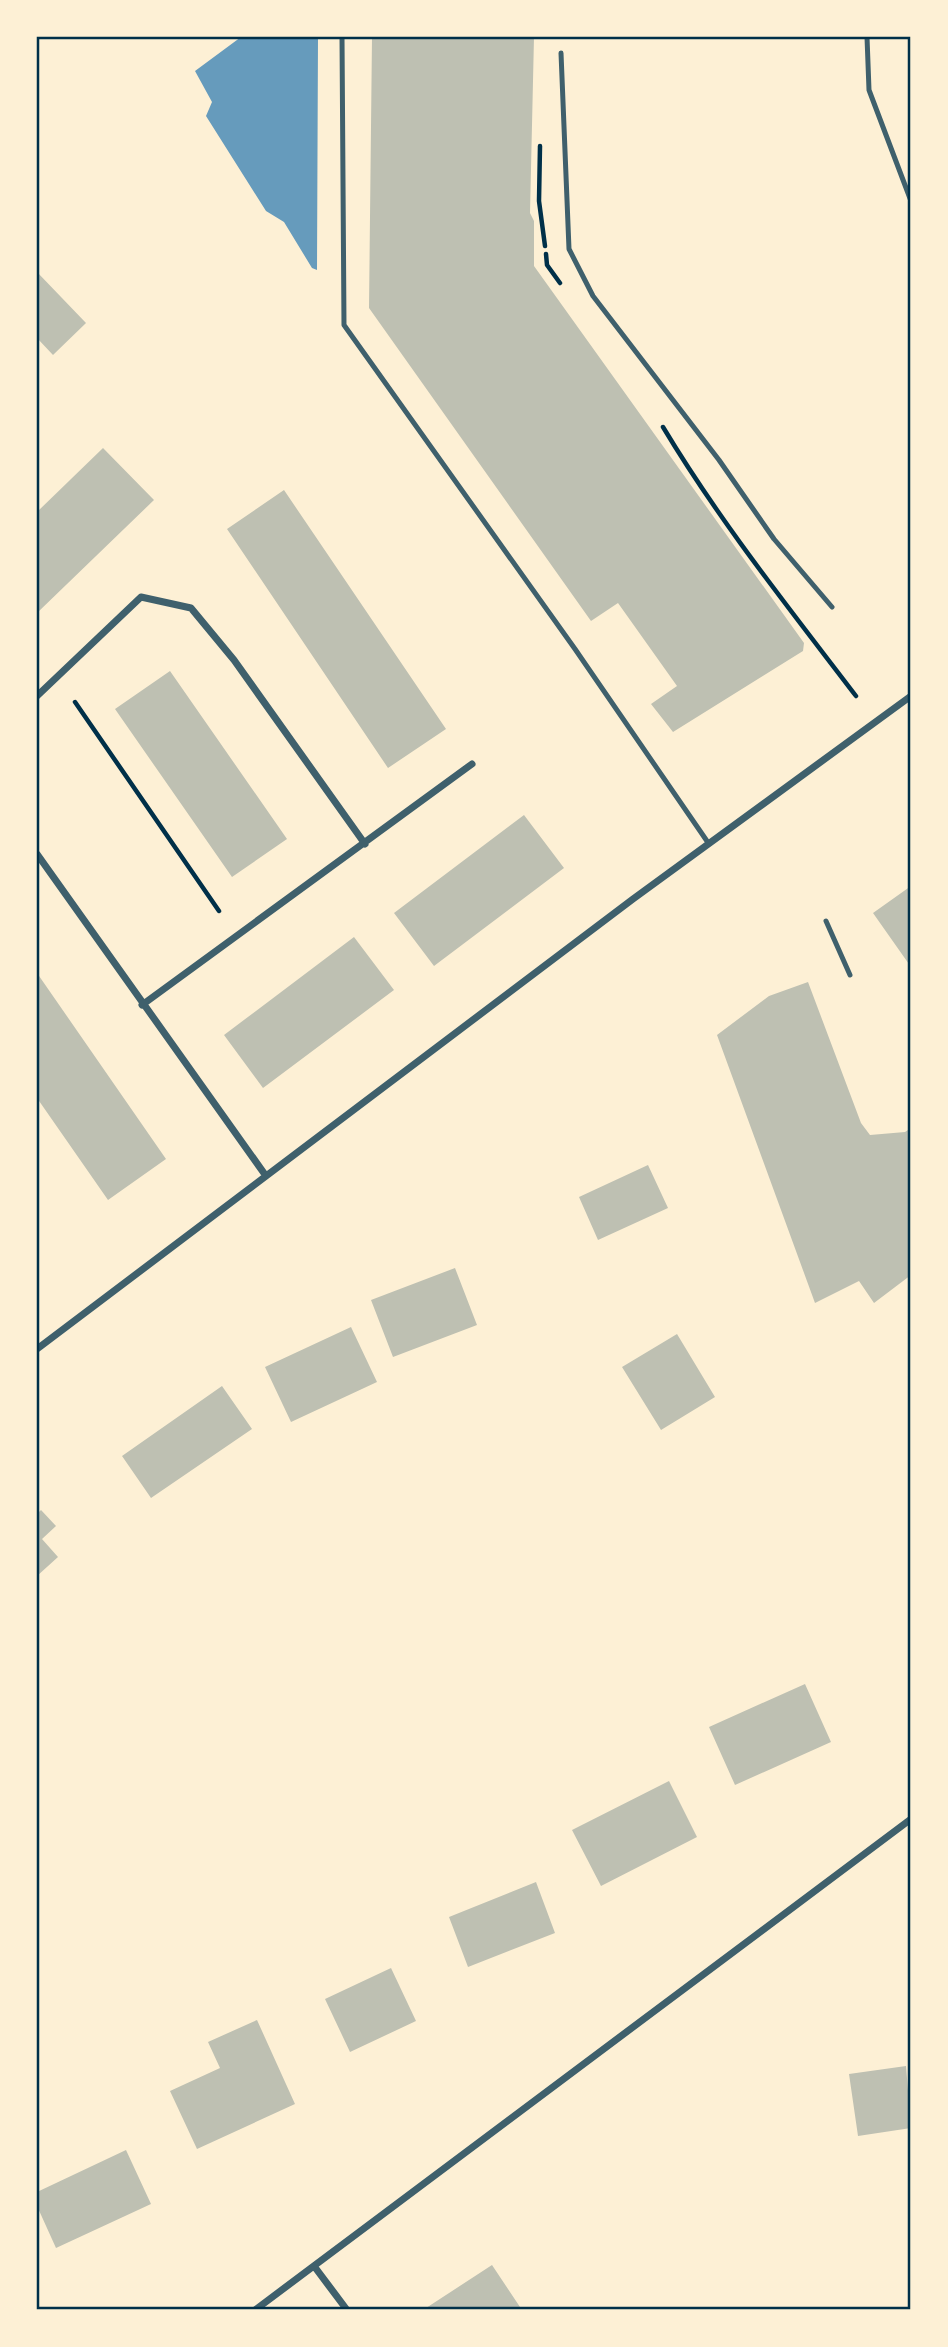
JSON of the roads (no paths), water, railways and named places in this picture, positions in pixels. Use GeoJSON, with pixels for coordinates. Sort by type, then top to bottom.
{"type":"FeatureCollection","features":[{"type":"Feature","properties":{"kind":"street"},"geometry":{"type":"LineString","coordinates":[[37,696],[141,597],[191,608],[234,660],[365,844]]}},
{"type":"Feature","properties":{"kind":"street"},"geometry":{"type":"LineString","coordinates":[[37,1349],[709,844],[911,696]]}},
{"type":"Feature","properties":{"kind":"street"},"geometry":{"type":"LineString","coordinates":[[142,1005],[472,764]]}},
{"type":"Feature","properties":{"kind":"street"},"geometry":{"type":"LineString","coordinates":[[37,854],[265,1176]]}},
{"type":"Feature","properties":{"kind":"street"},"geometry":{"type":"LineString","coordinates":[[255,2310],[911,1819]]}},
{"type":"Feature","properties":{"kind":"street"},"geometry":{"type":"LineString","coordinates":[[314,2266],[347,2310]]}},
{"type":"Feature","properties":{"kind":"lane"},"geometry":{"type":"LineString","coordinates":[[342,37],[344,325],[575,649],[709,844]]}},
{"type":"Feature","properties":{"kind":"lane"},"geometry":{"type":"LineString","coordinates":[[867,37],[869,90],[911,201]]}},
{"type":"Feature","properties":{"kind":"lane"},"geometry":{"type":"LineString","coordinates":[[561,53],[569,249],[593,296],[719,460],[774,539],[832,607]]}},
{"type":"Feature","properties":{"kind":"lane"},"geometry":{"type":"LineString","coordinates":[[826,921],[850,975]]}},
{"type":"Feature","properties":{"kind":"water"},"geometry":{"type":"Polygon","coordinates":[[[241,37],[318,37],[317,270],[312,268],[284,222],[266,211],[206,116],[212,102],[195,71],[241,37]]]}}]}
